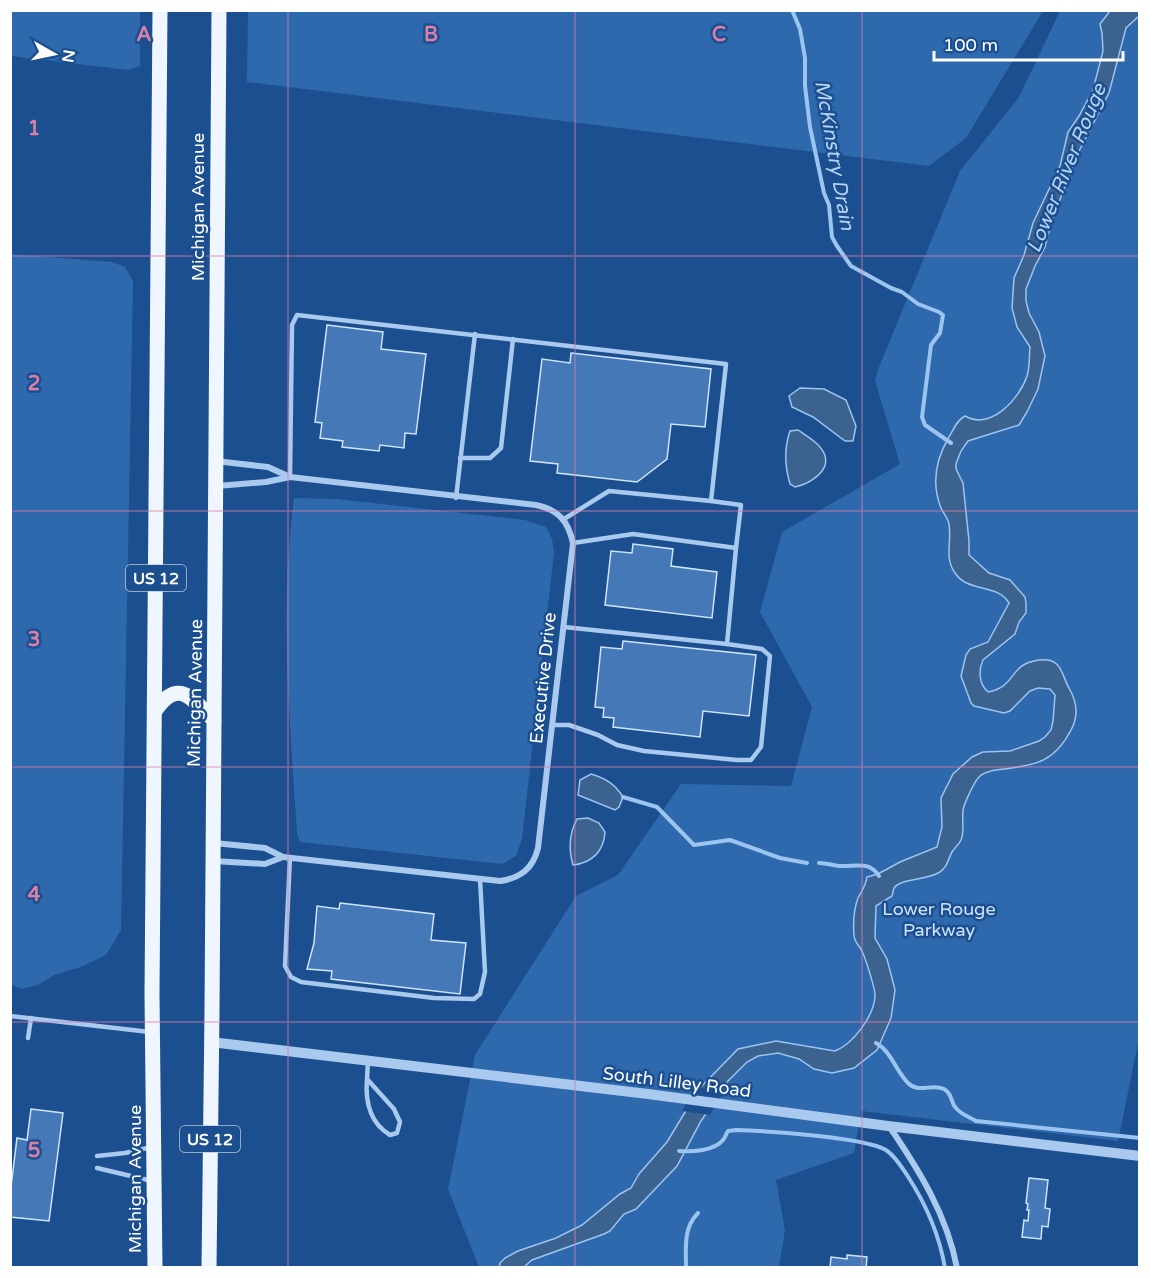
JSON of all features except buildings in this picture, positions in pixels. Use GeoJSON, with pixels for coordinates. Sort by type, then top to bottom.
{"type":"FeatureCollection","features":[{"type":"Feature","properties":{"kind":"main road","name":"Michigan Avenue"},"geometry":{"type":"LineString","coordinates":[[155,1268],[153,1032],[160,10]]}},
{"type":"Feature","properties":{"kind":"main road","name":"Michigan Avenue"},"geometry":{"type":"LineString","coordinates":[[209,1268],[219,10]]}},
{"type":"Feature","properties":{"kind":"main road"},"geometry":{"type":"LineString","coordinates":[[155,711],[167,697],[177,692],[195,700],[213,720]]}},
{"type":"Feature","properties":{"kind":"street"},"geometry":{"type":"LineString","coordinates":[[215,461],[268,467],[290,477],[548,507],[564,519]]}},
{"type":"Feature","properties":{"kind":"street"},"geometry":{"type":"LineString","coordinates":[[215,486],[266,482],[290,477]]}},
{"type":"Feature","properties":{"kind":"street","name":"Executive Drive"},"geometry":{"type":"LineString","coordinates":[[213,843],[265,848],[282,857],[500,881],[526,872],[536,857],[564,627],[573,543],[570,529],[564,519]]}},
{"type":"Feature","properties":{"kind":"street","name":"Executive Drive"},"geometry":{"type":"LineString","coordinates":[[212,861],[265,864],[282,857]]}},
{"type":"Feature","properties":{"kind":"street","name":"South Lilley Road"},"geometry":{"type":"LineString","coordinates":[[211,1042],[1140,1156]]}},
{"type":"Feature","properties":{"kind":"street"},"geometry":{"type":"LineString","coordinates":[[888,1126],[935,1201],[950,1236],[957,1268]]}},
{"type":"Feature","properties":{"kind":"lane"},"geometry":{"type":"LineString","coordinates":[[290,477],[292,325],[297,315],[726,364],[711,501]]}},
{"type":"Feature","properties":{"kind":"lane"},"geometry":{"type":"LineString","coordinates":[[456,498],[475,334]]}},
{"type":"Feature","properties":{"kind":"lane"},"geometry":{"type":"LineString","coordinates":[[460,458],[490,458],[501,448],[513,339]]}},
{"type":"Feature","properties":{"kind":"lane"},"geometry":{"type":"LineString","coordinates":[[564,519],[609,491],[741,505],[727,644]]}},
{"type":"Feature","properties":{"kind":"lane"},"geometry":{"type":"LineString","coordinates":[[573,543],[633,534],[736,548]]}},
{"type":"Feature","properties":{"kind":"lane"},"geometry":{"type":"LineString","coordinates":[[553,725],[569,725],[617,745],[644,751],[751,760],[760,747],[770,656],[762,649],[564,627]]}},
{"type":"Feature","properties":{"kind":"lane"},"geometry":{"type":"LineString","coordinates":[[290,858],[285,966],[291,976],[301,982],[423,997],[474,999],[480,994],[485,972],[480,879]]}},
{"type":"Feature","properties":{"kind":"lane"},"geometry":{"type":"LineString","coordinates":[[10,1016],[153,1032]]}},
{"type":"Feature","properties":{"kind":"lane"},"geometry":{"type":"LineString","coordinates":[[28,1038],[31,1018]]}},
{"type":"Feature","properties":{"kind":"lane"},"geometry":{"type":"LineString","coordinates":[[367,1079],[394,1109],[400,1122],[397,1133],[390,1136],[381,1130],[371,1115],[366,1095],[368,1061]]}},
{"type":"Feature","properties":{"kind":"lane"},"geometry":{"type":"LineString","coordinates":[[97,1156],[125,1153],[154,1146]]}},
{"type":"Feature","properties":{"kind":"lane"},"geometry":{"type":"LineString","coordinates":[[97,1168],[155,1182]]}},
{"type":"Feature","properties":{"kind":"green space"},"geometry":{"type":"Polygon","coordinates":[[[11,10],[140,11],[140,66],[128,70],[11,56],[11,10]]]}},
{"type":"Feature","properties":{"kind":"green space"},"geometry":{"type":"Polygon","coordinates":[[[248,10],[1043,11],[966,138],[929,166],[247,82],[248,10]]]}},
{"type":"Feature","properties":{"kind":"green space","name":"Lower Rouge Parkway"},"geometry":{"type":"Polygon","coordinates":[[[1060,11],[1139,11],[1140,1034],[1118,1141],[861,1111],[854,1153],[776,1180],[785,1230],[779,1267],[479,1267],[448,1189],[475,1055],[576,896],[618,875],[681,784],[791,786],[812,707],[760,612],[782,532],[900,464],[875,381],[879,367],[960,171],[1019,97],[1060,11]]]}},
{"type":"Feature","properties":{"kind":"green space"},"geometry":{"type":"Polygon","coordinates":[[[11,254],[112,262],[125,267],[133,281],[121,930],[106,955],[81,967],[54,975],[38,985],[22,989],[10,984],[11,254]]]}},
{"type":"Feature","properties":{"kind":"green space"},"geometry":{"type":"Polygon","coordinates":[[[294,498],[337,499],[525,520],[546,527],[552,539],[554,552],[522,839],[516,856],[502,864],[300,842],[297,833],[287,666],[287,582],[294,498]]]}},
{"type":"Feature","properties":{"kind":"water","name":"Lower River Rouge"},"geometry":{"type":"Polygon","coordinates":[[[1110,11],[1139,11],[1139,16],[1126,28],[1109,93],[1078,153],[1052,220],[1045,247],[1026,289],[1029,313],[1039,332],[1045,356],[1038,389],[1019,425],[968,441],[956,464],[963,483],[969,555],[989,573],[1010,580],[1025,597],[1026,603],[1026,613],[1019,622],[1015,634],[983,660],[980,669],[981,681],[988,692],[1004,685],[1029,662],[1052,661],[1060,668],[1072,693],[1076,714],[1071,730],[1058,749],[1044,760],[1027,766],[991,771],[979,777],[964,807],[961,839],[945,866],[933,875],[903,882],[894,888],[892,896],[876,906],[875,938],[887,959],[895,990],[891,1018],[877,1050],[854,1068],[832,1073],[814,1069],[799,1059],[778,1053],[758,1056],[747,1062],[728,1081],[701,1121],[677,1166],[636,1209],[624,1214],[610,1231],[532,1260],[524,1267],[499,1268],[505,1258],[518,1251],[556,1238],[582,1225],[620,1194],[631,1188],[639,1174],[667,1142],[699,1089],[738,1049],[776,1041],[835,1051],[849,1042],[867,1020],[875,996],[862,951],[854,935],[858,898],[867,877],[937,847],[942,827],[941,798],[953,774],[972,757],[983,752],[1010,751],[1039,741],[1051,730],[1055,695],[1050,689],[1038,688],[1030,691],[1010,711],[1004,713],[974,706],[971,703],[961,676],[966,655],[970,649],[988,642],[1009,603],[997,593],[967,583],[955,573],[949,555],[949,524],[941,508],[936,489],[936,471],[945,445],[960,420],[965,416],[985,419],[994,416],[1018,394],[1027,376],[1030,347],[1017,327],[1012,308],[1014,278],[1024,255],[1033,223],[1060,166],[1068,132],[1093,90],[1103,51],[1100,24],[1110,11]]]}},
{"type":"Feature","properties":{"kind":"water"},"geometry":{"type":"Polygon","coordinates":[[[800,388],[824,389],[846,400],[856,426],[853,441],[845,441],[813,417],[792,407],[789,396],[800,388]]]}},
{"type":"Feature","properties":{"kind":"water"},"geometry":{"type":"Polygon","coordinates":[[[798,430],[819,446],[826,460],[818,476],[795,487],[790,484],[788,478],[786,451],[790,431],[798,430]]]}},
{"type":"Feature","properties":{"kind":"water"},"geometry":{"type":"Polygon","coordinates":[[[591,774],[617,788],[623,797],[619,807],[615,810],[578,795],[580,780],[591,774]]]}},
{"type":"Feature","properties":{"kind":"water"},"geometry":{"type":"Polygon","coordinates":[[[588,818],[599,823],[605,832],[604,839],[596,855],[586,862],[573,865],[570,853],[572,830],[577,819],[588,818]]]}},
{"type":"Feature","properties":{"kind":"pier"},"geometry":{"type":"Polygon","coordinates":[[[696,1087],[725,1091],[710,1115],[682,1111],[696,1087]]]}},
{"type":"Feature","properties":{"kind":"waterway","name":"McKinstry Drain"},"geometry":{"type":"LineString","coordinates":[[792,10],[800,29],[805,58],[805,86],[810,127],[824,193],[829,205],[832,237],[851,266],[902,292],[918,304],[943,315],[940,333],[931,345],[922,417],[925,425],[951,443]]}},
{"type":"Feature","properties":{"kind":"waterway"},"geometry":{"type":"LineString","coordinates":[[623,797],[657,807],[694,845],[730,840],[780,858],[807,863]]}},
{"type":"Feature","properties":{"kind":"waterway"},"geometry":{"type":"LineString","coordinates":[[819,863],[866,866],[879,876]]}},
{"type":"Feature","properties":{"kind":"waterway"},"geometry":{"type":"LineString","coordinates":[[876,1043],[886,1051],[908,1083],[917,1088],[939,1087],[944,1089],[949,1093],[954,1106],[976,1121],[1140,1138]]}},
{"type":"Feature","properties":{"kind":"waterway"},"geometry":{"type":"LineString","coordinates":[[679,1151],[709,1149],[719,1144],[728,1131],[736,1130],[837,1138],[874,1145],[886,1150],[902,1168],[926,1208],[939,1243],[945,1268]]}},
{"type":"Feature","properties":{"kind":"waterway"},"geometry":{"type":"LineString","coordinates":[[686,1268],[688,1232],[698,1213]]}}]}
